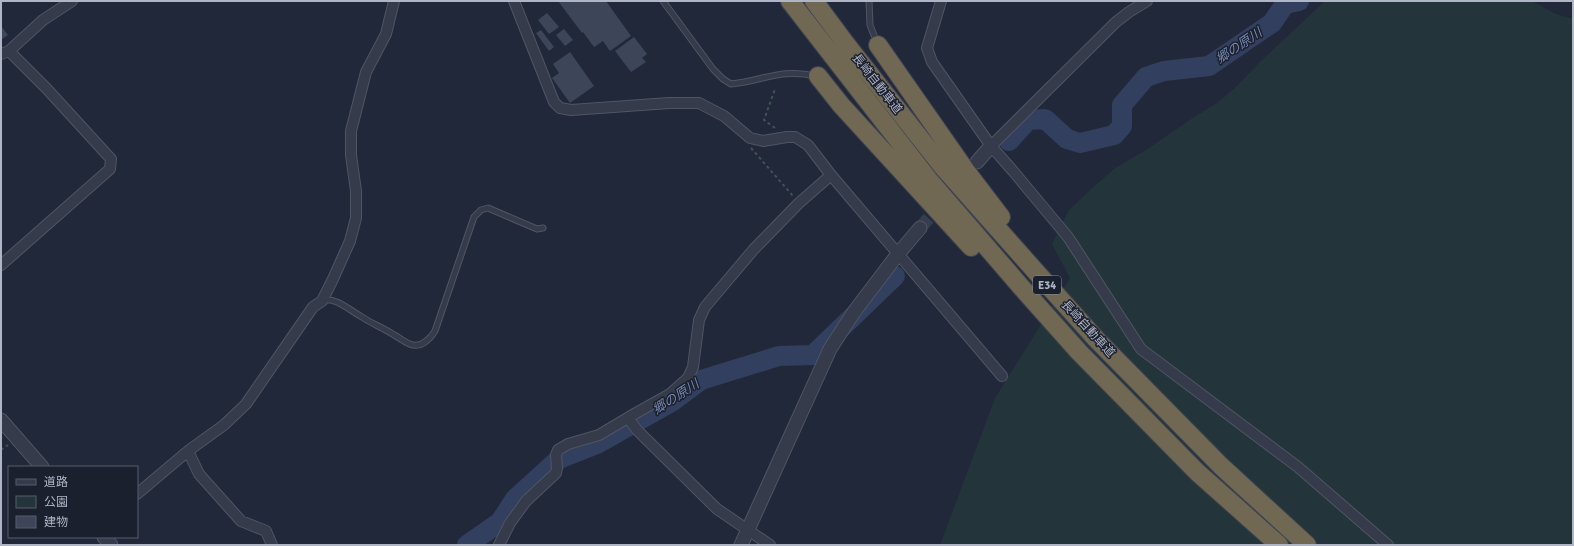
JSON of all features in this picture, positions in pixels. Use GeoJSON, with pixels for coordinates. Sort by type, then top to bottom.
{"type":"FeatureCollection","features":[{"type":"Feature","properties":{"kind":"highway","name":"長崎自動車道"},"geometry":{"type":"LineString","coordinates":[[790,1],[929,180],[1079,352],[1197,472],[1279,545]]}},
{"type":"Feature","properties":{"kind":"highway","name":"長崎自動車道"},"geometry":{"type":"LineString","coordinates":[[814,1],[942,166],[1096,339],[1221,466],[1307,545]]}},
{"type":"Feature","properties":{"kind":"highway"},"geometry":{"type":"LineString","coordinates":[[878,45],[966,171],[995,208],[1037,273]]}},
{"type":"Feature","properties":{"kind":"highway"},"geometry":{"type":"LineString","coordinates":[[818,76],[841,105],[994,272],[1079,352]]}},
{"type":"Feature","properties":{"kind":"street"},"geometry":{"type":"LineString","coordinates":[[1,265],[110,169],[110,159],[47,88],[5,53],[43,20],[72,1]]}},
{"type":"Feature","properties":{"kind":"street"},"geometry":{"type":"LineString","coordinates":[[138,493],[188,452],[224,425],[246,404],[313,307],[322,300],[350,241],[356,218],[356,191],[351,155],[351,131],[366,72],[386,34],[394,1]]}},
{"type":"Feature","properties":{"kind":"street"},"geometry":{"type":"LineString","coordinates":[[514,1],[554,102],[560,108],[571,110],[669,103],[699,103],[724,116],[750,138],[763,141],[796,137],[808,145],[831,175],[1002,376]]}},
{"type":"Feature","properties":{"kind":"street"},"geometry":{"type":"LineString","coordinates":[[941,1],[927,48],[932,62],[991,146],[1068,237],[1141,349],[1298,467],[1388,545]]}},
{"type":"Feature","properties":{"kind":"street"},"geometry":{"type":"LineString","coordinates":[[977,162],[991,146],[1116,22],[1147,1]]}},
{"type":"Feature","properties":{"kind":"street"},"geometry":{"type":"LineString","coordinates":[[498,545],[510,523],[526,501],[556,473],[556,455],[558,450],[568,444],[599,435],[670,394],[688,378],[693,367],[698,320],[705,307],[754,249],[799,203],[831,175]]}},
{"type":"Feature","properties":{"kind":"street"},"geometry":{"type":"LineString","coordinates":[[741,545],[830,348],[854,312],[898,254],[920,228]]}},
{"type":"Feature","properties":{"kind":"street"},"geometry":{"type":"LineString","coordinates":[[628,418],[637,430],[717,509],[770,545]]}},
{"type":"Feature","properties":{"kind":"street"},"geometry":{"type":"LineString","coordinates":[[1,420],[41,466]]}},
{"type":"Feature","properties":{"kind":"street"},"geometry":{"type":"LineString","coordinates":[[188,452],[199,474],[241,521],[266,531],[272,545]]}},
{"type":"Feature","properties":{"kind":"lane"},"geometry":{"type":"LineString","coordinates":[[663,1],[714,69],[723,79],[731,84],[790,72],[802,72],[818,76]]}},
{"type":"Feature","properties":{"kind":"lane"},"geometry":{"type":"LineString","coordinates":[[869,1],[870,25],[878,45]]}},
{"type":"Feature","properties":{"kind":"lane"},"geometry":{"type":"LineString","coordinates":[[322,300],[330,300],[344,305],[362,317],[415,346],[432,338],[474,217],[478,212],[488,208],[537,229],[544,228]]}},
{"type":"Feature","properties":{"kind":"path"},"geometry":{"type":"LineString","coordinates":[[775,89],[764,120],[787,137]]}},
{"type":"Feature","properties":{"kind":"path"},"geometry":{"type":"LineString","coordinates":[[750,138],[751,150],[799,203]]}},
{"type":"Feature","properties":{"kind":"green space"},"geometry":{"type":"Polygon","coordinates":[[[1325,1],[1532,1],[1556,14],[1573,19],[1573,545],[940,545],[995,398],[1070,278],[1052,244],[1069,210],[1115,168],[1146,150],[1217,103],[1236,87],[1261,61],[1325,1]]]}},
{"type":"Feature","properties":{"kind":"building"},"geometry":{"type":"Polygon","coordinates":[[[558,1],[606,1],[631,36],[610,51],[603,41],[594,47],[558,1]]]}},
{"type":"Feature","properties":{"kind":"building"},"geometry":{"type":"Polygon","coordinates":[[[547,13],[559,27],[549,34],[538,20],[547,13]]]}},
{"type":"Feature","properties":{"kind":"building"},"geometry":{"type":"Polygon","coordinates":[[[1,26],[8,35],[1,40],[1,26]]]}},
{"type":"Feature","properties":{"kind":"building"},"geometry":{"type":"Polygon","coordinates":[[[564,29],[573,40],[565,46],[556,35],[564,29]]]}},
{"type":"Feature","properties":{"kind":"building"},"geometry":{"type":"Polygon","coordinates":[[[541,30],[554,47],[549,51],[536,33],[541,30]]]}},
{"type":"Feature","properties":{"kind":"building"},"geometry":{"type":"Polygon","coordinates":[[[634,37],[647,54],[642,58],[646,62],[631,72],[615,51],[634,37]]]}},
{"type":"Feature","properties":{"kind":"building"},"geometry":{"type":"Polygon","coordinates":[[[570,52],[594,86],[570,103],[552,78],[559,73],[553,64],[570,52]]]}},
{"type":"Feature","properties":{"kind":"waterway","name":"郷の原川"},"geometry":{"type":"LineString","coordinates":[[1009,141],[1028,120],[1045,119],[1067,139],[1080,143],[1114,135],[1122,126],[1122,105],[1146,77],[1164,71],[1209,66],[1272,23],[1285,4],[1299,1]]}},
{"type":"Feature","properties":{"kind":"waterway","name":"郷の原川"},"geometry":{"type":"LineString","coordinates":[[467,545],[500,522],[515,499],[559,459],[597,444],[673,401],[701,380],[779,356],[813,355],[895,276]]}},
{"type":"Feature","properties":{"kind":"tunnel"},"geometry":{"type":"LineString","coordinates":[[920,228],[942,203]]}}]}
